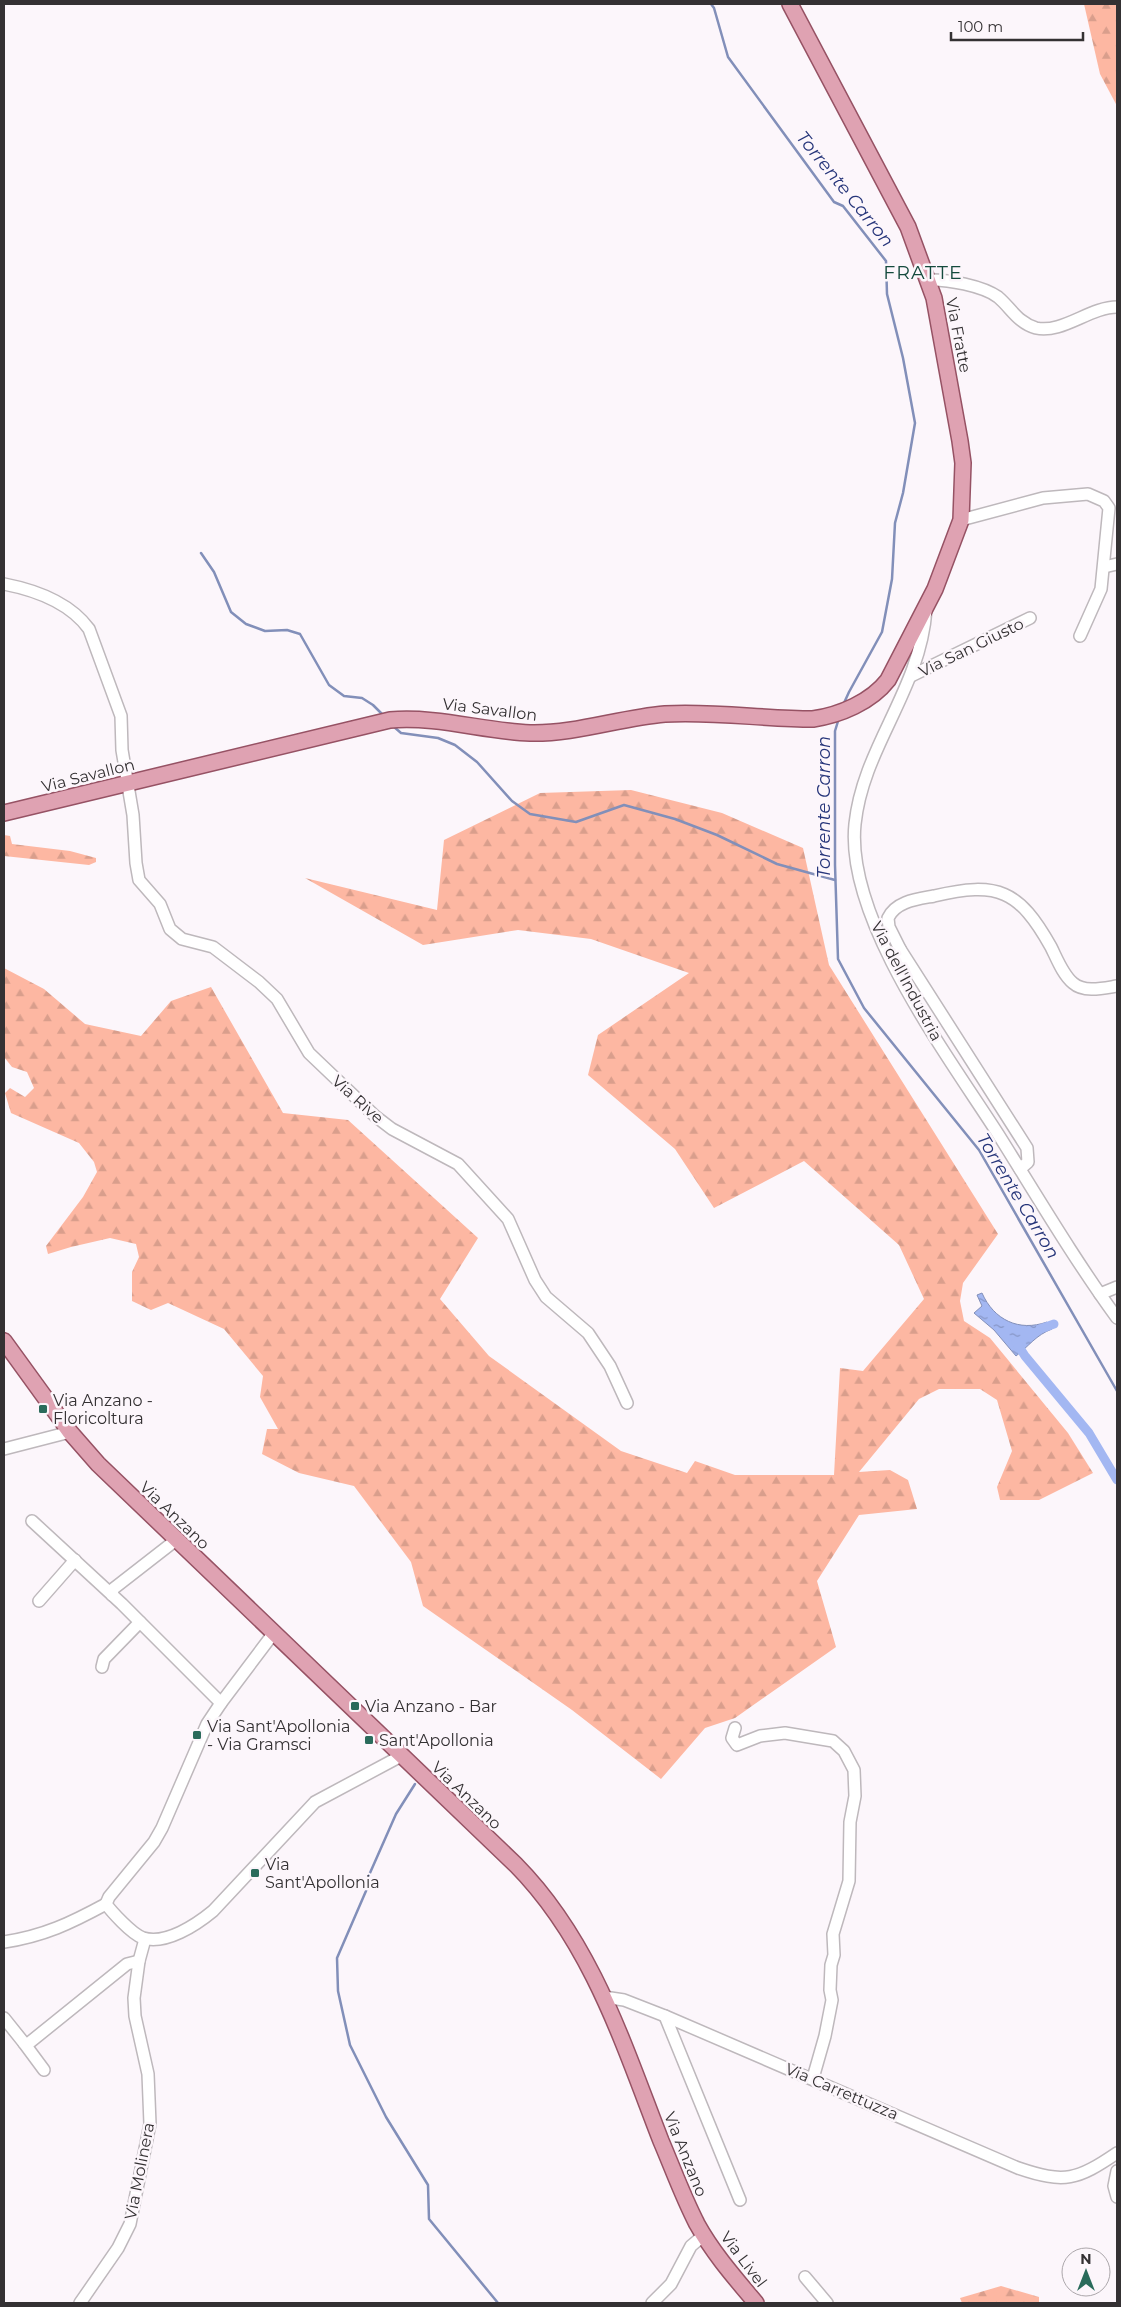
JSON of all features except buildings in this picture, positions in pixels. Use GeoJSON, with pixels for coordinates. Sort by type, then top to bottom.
{"type":"FeatureCollection","features":[{"type":"Feature","properties":{"kind":"main road","name":"Via Fratte"},"geometry":{"type":"LineString","coordinates":[[790,4],[903,216],[928,280],[939,318],[960,441],[963,481],[961,520],[926,609]]}},
{"type":"Feature","properties":{"kind":"main road","name":"Via Savallon"},"geometry":{"type":"LineString","coordinates":[[4,813],[386,721],[430,719],[528,733],[561,732],[665,714],[720,714],[800,719],[823,718],[871,698],[888,680],[926,609]]}},
{"type":"Feature","properties":{"kind":"main road","name":"Via Anzano"},"geometry":{"type":"LineString","coordinates":[[4,1341],[70,1432],[98,1464],[532,1883],[579,1947],[604,1997],[680,2187],[704,2235]]}},
{"type":"Feature","properties":{"kind":"main road","name":"Via Livel"},"geometry":{"type":"LineString","coordinates":[[704,2235],[729,2271],[756,2303]]}},
{"type":"Feature","properties":{"kind":"street"},"geometry":{"type":"LineString","coordinates":[[928,280],[943,280],[989,291],[999,298],[1018,320],[1039,328],[1054,328],[1100,309],[1117,307]]}},
{"type":"Feature","properties":{"kind":"street"},"geometry":{"type":"LineString","coordinates":[[961,520],[1043,498],[1088,494],[1104,502],[1109,508],[1101,589],[1080,636]]}},
{"type":"Feature","properties":{"kind":"street"},"geometry":{"type":"LineString","coordinates":[[1104,567],[1117,564]]}},
{"type":"Feature","properties":{"kind":"street","name":"Via Rive"},"geometry":{"type":"LineString","coordinates":[[4,584],[20,587],[54,601],[80,618],[89,629],[121,716],[122,750],[133,816],[139,880],[160,904],[170,929],[182,939],[213,947],[259,982],[277,999],[309,1053],[375,1116],[392,1129],[458,1164],[508,1219],[534,1280],[546,1297],[588,1333],[610,1366],[626,1403]]}},
{"type":"Feature","properties":{"kind":"street","name":"Via dell'Industria"},"geometry":{"type":"LineString","coordinates":[[926,609],[924,635],[911,676],[872,758],[860,789],[855,826],[855,857],[858,877],[890,956],[919,1010],[1117,1318]]}},
{"type":"Feature","properties":{"kind":"street","name":"Via San Giusto"},"geometry":{"type":"LineString","coordinates":[[911,676],[1030,618]]}},
{"type":"Feature","properties":{"kind":"street"},"geometry":{"type":"LineString","coordinates":[[1020,1169],[1028,1162],[1028,1148],[900,950],[889,927],[888,918],[894,909],[912,900],[960,890],[993,890],[1016,900],[1036,920],[1073,983],[1088,989],[1117,986]]}},
{"type":"Feature","properties":{"kind":"street"},"geometry":{"type":"LineString","coordinates":[[890,956],[900,950]]}},
{"type":"Feature","properties":{"kind":"street"},"geometry":{"type":"LineString","coordinates":[[1100,1294],[1117,1287]]}},
{"type":"Feature","properties":{"kind":"street"},"geometry":{"type":"LineString","coordinates":[[4,1449],[70,1432]]}},
{"type":"Feature","properties":{"kind":"street"},"geometry":{"type":"LineString","coordinates":[[32,1521],[112,1595],[221,1703]]}},
{"type":"Feature","properties":{"kind":"street"},"geometry":{"type":"LineString","coordinates":[[112,1595],[113,1588],[176,1540]]}},
{"type":"Feature","properties":{"kind":"street"},"geometry":{"type":"LineString","coordinates":[[39,1601],[75,1560]]}},
{"type":"Feature","properties":{"kind":"street"},"geometry":{"type":"LineString","coordinates":[[102,1667],[104,1659],[140,1622]]}},
{"type":"Feature","properties":{"kind":"street"},"geometry":{"type":"LineString","coordinates":[[4,1942],[44,1934],[72,1923],[106,1904],[118,1884],[158,1835],[200,1739],[221,1703],[273,1634]]}},
{"type":"Feature","properties":{"kind":"street"},"geometry":{"type":"LineString","coordinates":[[735,1728],[732,1738],[737,1745],[760,1736],[784,1733],[833,1741],[844,1751],[854,1770],[855,1796],[850,1822],[849,1881],[834,1934],[830,1990],[832,2000],[825,2036],[813,2078]]}},
{"type":"Feature","properties":{"kind":"street"},"geometry":{"type":"LineString","coordinates":[[106,1904],[130,1929],[145,1938],[163,1938],[175,1934],[204,1919],[315,1802],[401,1756]]}},
{"type":"Feature","properties":{"kind":"street","name":"Via Molinera"},"geometry":{"type":"LineString","coordinates":[[80,2303],[118,2248],[130,2224],[150,2124],[148,2074],[135,2016],[134,1998],[139,1961],[145,1938]]}},
{"type":"Feature","properties":{"kind":"street"},"geometry":{"type":"LineString","coordinates":[[24,2043],[30,2043],[127,1964],[139,1961]]}},
{"type":"Feature","properties":{"kind":"street","name":"Via Carrettuzza"},"geometry":{"type":"LineString","coordinates":[[604,1997],[624,2000],[665,2016],[813,2078],[1018,2168],[1046,2178],[1070,2179],[1117,2152]]}},
{"type":"Feature","properties":{"kind":"street"},"geometry":{"type":"LineString","coordinates":[[665,2016],[740,2200]]}},
{"type":"Feature","properties":{"kind":"street"},"geometry":{"type":"LineString","coordinates":[[5,2021],[44,2070]]}},
{"type":"Feature","properties":{"kind":"street"},"geometry":{"type":"LineString","coordinates":[[1117,2171],[1114,2186],[1117,2197]]}},
{"type":"Feature","properties":{"kind":"street"},"geometry":{"type":"LineString","coordinates":[[652,2303],[671,2284],[691,2246],[704,2235]]}},
{"type":"Feature","properties":{"kind":"street"},"geometry":{"type":"LineString","coordinates":[[805,2277],[827,2303]]}},
{"type":"Feature","properties":{"kind":"green space"},"geometry":{"type":"Polygon","coordinates":[[[1084,4],[1117,4],[1117,106],[1100,74],[1084,4]]]}},
{"type":"Feature","properties":{"kind":"green space"},"geometry":{"type":"Polygon","coordinates":[[[631,790],[722,813],[803,848],[829,965],[998,1234],[963,1283],[960,1301],[964,1321],[990,1338],[1068,1433],[1093,1473],[1039,1500],[1000,1500],[997,1487],[1012,1451],[997,1400],[980,1389],[939,1389],[919,1399],[859,1472],[890,1470],[908,1480],[917,1509],[859,1515],[817,1581],[836,1647],[735,1718],[705,1728],[661,1779],[572,1710],[423,1606],[411,1562],[354,1486],[299,1473],[262,1454],[267,1429],[278,1429],[260,1397],[263,1376],[224,1329],[168,1303],[151,1310],[132,1301],[132,1272],[139,1257],[136,1244],[110,1238],[48,1254],[46,1246],[83,1197],[97,1172],[94,1162],[79,1143],[11,1113],[5,1093],[10,1088],[25,1097],[34,1088],[27,1072],[12,1067],[4,1057],[4,968],[44,989],[85,1024],[141,1036],[171,1001],[211,987],[283,1113],[348,1120],[478,1238],[440,1299],[489,1356],[621,1451],[687,1473],[695,1461],[735,1475],[834,1475],[840,1368],[863,1371],[924,1299],[899,1245],[804,1161],[714,1208],[675,1149],[588,1075],[598,1035],[689,973],[591,939],[518,930],[423,945],[305,878],[437,910],[444,840],[540,793],[631,790]]]}},
{"type":"Feature","properties":{"kind":"green space"},"geometry":{"type":"Polygon","coordinates":[[[4,835],[10,836],[12,844],[70,851],[96,858],[96,862],[89,865],[4,856],[4,835]]]}},
{"type":"Feature","properties":{"kind":"green space"},"geometry":{"type":"Polygon","coordinates":[[[1001,2286],[1039,2297],[1039,2303],[962,2303],[960,2298],[1001,2286]]]}},
{"type":"Feature","properties":{"kind":"water"},"geometry":{"type":"Polygon","coordinates":[[[982,1293],[1000,1317],[1017,1324],[1037,1325],[1047,1322],[1052,1329],[1046,1331],[1016,1356],[994,1330],[974,1313],[982,1306],[977,1295],[982,1293]]]}},
{"type":"Feature","properties":{"kind":"waterway","name":"Torrente Carron"},"geometry":{"type":"LineString","coordinates":[[711,4],[714,8],[728,57],[834,202],[843,206],[886,261],[887,294],[903,358],[915,423],[903,493],[895,523],[892,579],[882,632],[844,703]]}},
{"type":"Feature","properties":{"kind":"waterway"},"geometry":{"type":"LineString","coordinates":[[201,553],[214,572],[231,612],[246,624],[265,631],[287,630],[300,634],[329,685],[344,696],[362,698],[373,705],[384,716]]}},
{"type":"Feature","properties":{"kind":"waterway","name":"Torrente Carron"},"geometry":{"type":"LineString","coordinates":[[839,718],[835,731],[835,865],[838,959],[864,1008],[979,1150],[1117,1391]]}},
{"type":"Feature","properties":{"kind":"waterway"},"geometry":{"type":"LineString","coordinates":[[393,726],[401,733],[438,738],[455,745],[477,762],[512,801],[530,814],[576,822],[624,805],[675,819],[717,835],[777,864],[835,880]]}},
{"type":"Feature","properties":{"kind":"waterway"},"geometry":{"type":"LineString","coordinates":[[1040,1329],[1054,1324]]}},
{"type":"Feature","properties":{"kind":"waterway"},"geometry":{"type":"LineString","coordinates":[[1016,1342],[1025,1356],[1089,1433],[1117,1480]]}},
{"type":"Feature","properties":{"kind":"waterway"},"geometry":{"type":"LineString","coordinates":[[366,1882],[396,1814],[415,1784]]}},
{"type":"Feature","properties":{"kind":"waterway"},"geometry":{"type":"LineString","coordinates":[[369,1884],[337,1958],[338,1991],[350,2045],[386,2117],[428,2185],[429,2219],[498,2303]]}},
{"type":"Feature","properties":{"kind":"place","name":"Via Anzano - Floricoltura"},"geometry":{"type":"Point","coordinates":[43,1409]}},
{"type":"Feature","properties":{"kind":"place","name":"Via Anzano - Bar"},"geometry":{"type":"Point","coordinates":[355,1706]}},
{"type":"Feature","properties":{"kind":"place","name":"Via Sant'Apollonia - Via Gramsci"},"geometry":{"type":"Point","coordinates":[197,1735]}},
{"type":"Feature","properties":{"kind":"place","name":"Sant'Apollonia"},"geometry":{"type":"Point","coordinates":[369,1740]}},
{"type":"Feature","properties":{"kind":"place","name":"Via Sant'Apollonia"},"geometry":{"type":"Point","coordinates":[255,1873]}},
{"type":"Feature","properties":{"kind":"district","name":"FRATTE"},"geometry":{"type":"Point","coordinates":[923,272]}}]}
